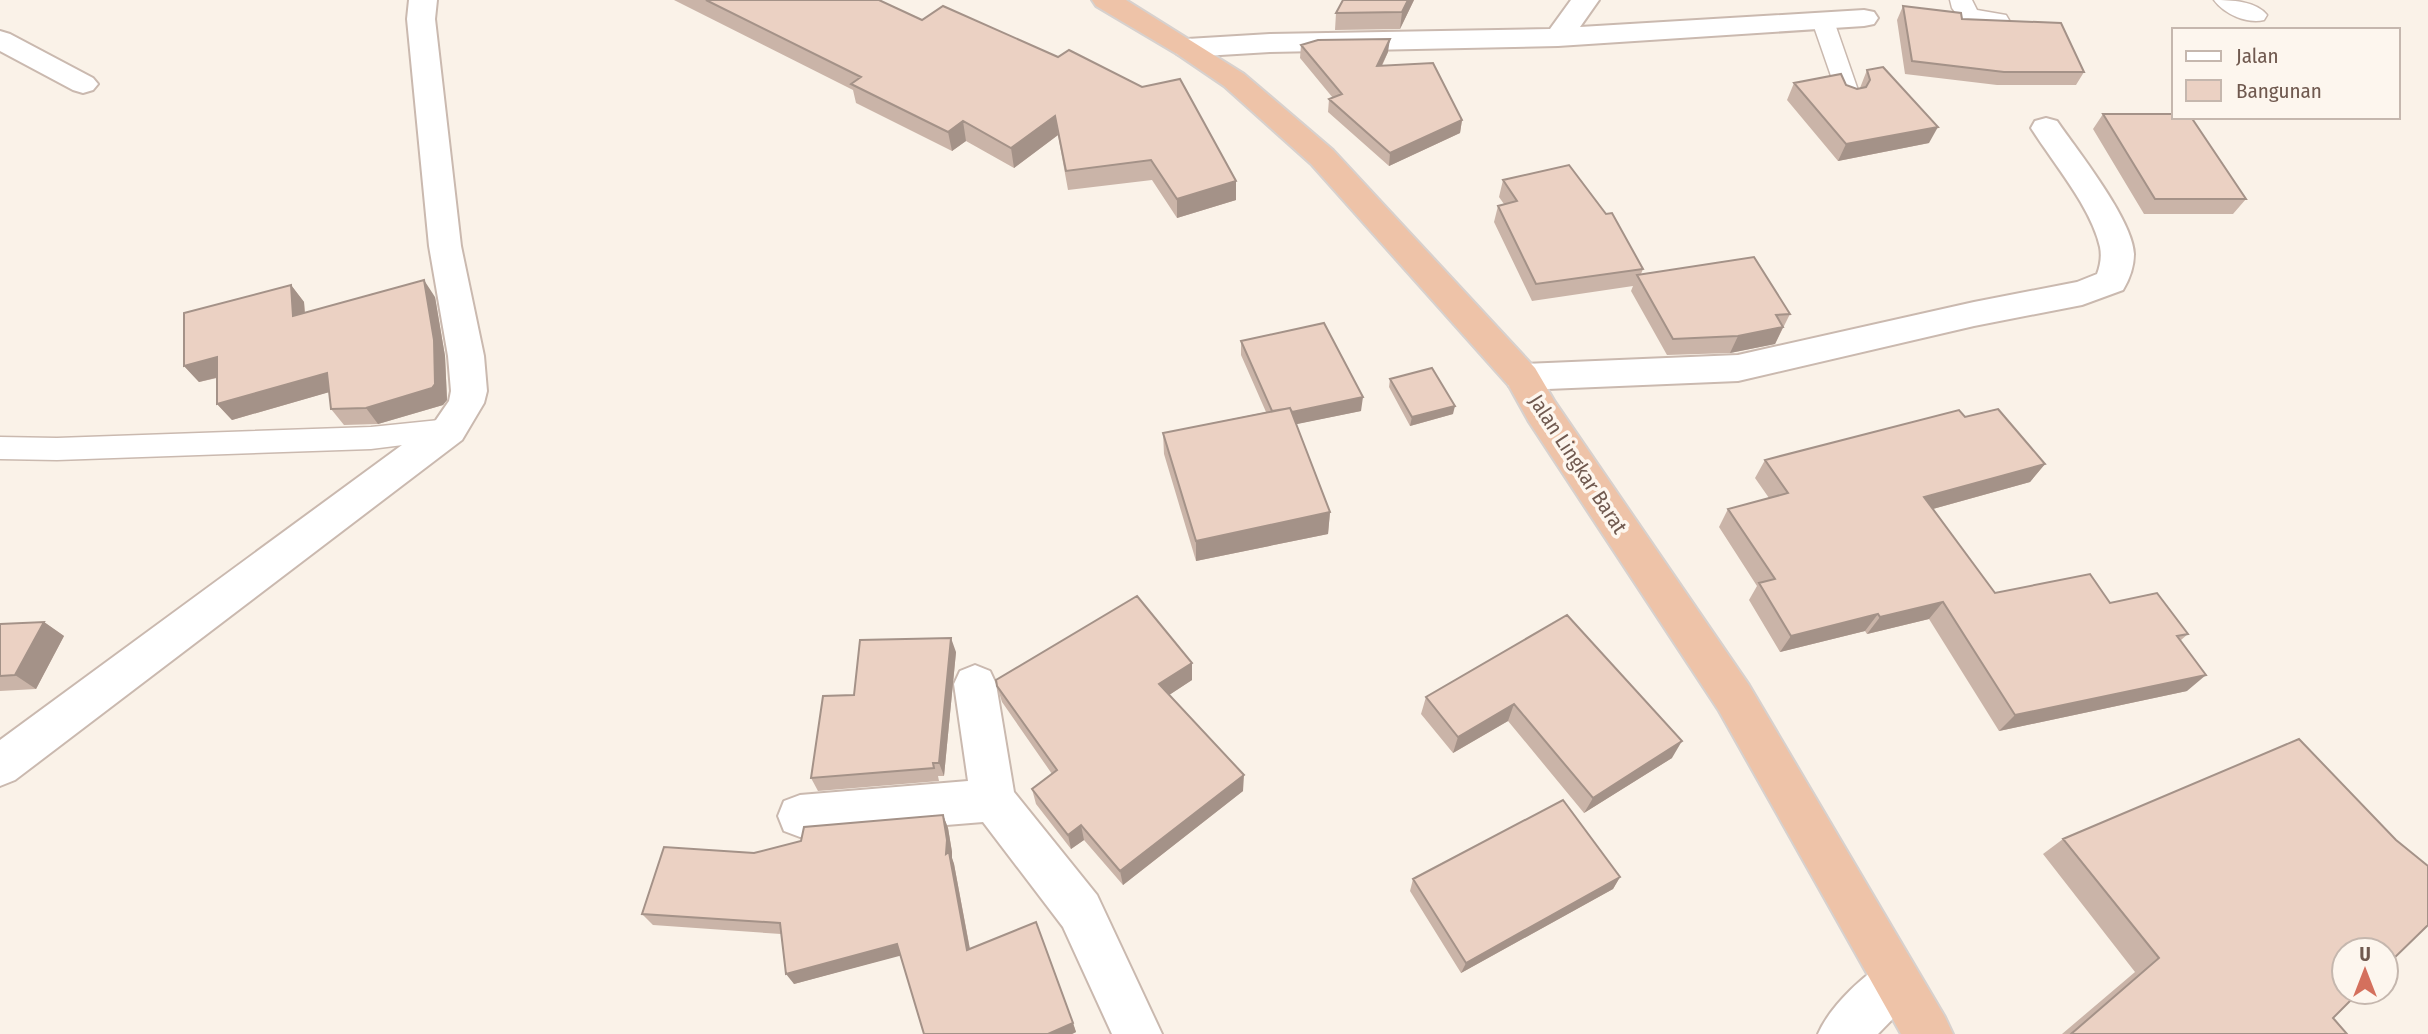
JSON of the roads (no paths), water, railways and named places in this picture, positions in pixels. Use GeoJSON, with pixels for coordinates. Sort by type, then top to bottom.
{"type":"FeatureCollection","features":[{"type":"Feature","properties":{"kind":"highway","name":"Jalan Lingkar Barat"},"geometry":{"type":"LineString","coordinates":[[1106,0],[1187,48],[1234,80],[1322,157],[1522,377],[1542,412],[1734,698],[1928,1034]]}},
{"type":"Feature","properties":{"kind":"street"},"geometry":{"type":"LineString","coordinates":[[0,766],[19,748],[449,430],[466,403],[469,391],[466,356],[445,246],[421,19],[423,0]]}},
{"type":"Feature","properties":{"kind":"street"},"geometry":{"type":"LineString","coordinates":[[1558,37],[1585,0]]}},
{"type":"Feature","properties":{"kind":"street"},"geometry":{"type":"LineString","coordinates":[[1187,48],[1270,43],[1558,37],[1864,18]]}},
{"type":"Feature","properties":{"kind":"street"},"geometry":{"type":"LineString","coordinates":[[0,40],[83,85]]}},
{"type":"Feature","properties":{"kind":"street"},"geometry":{"type":"LineString","coordinates":[[1522,377],[1738,368],[1974,314],[2082,293],[2111,282],[2117,247],[2091,197],[2046,128]]}},
{"type":"Feature","properties":{"kind":"street"},"geometry":{"type":"LineString","coordinates":[[975,684],[993,800],[1080,911],[1137,1034]]}},
{"type":"Feature","properties":{"kind":"street"},"geometry":{"type":"LineString","coordinates":[[800,816],[993,800]]}},
{"type":"Feature","properties":{"kind":"street"},"geometry":{"type":"LineString","coordinates":[[1843,1034],[1896,981]]}},
{"type":"Feature","properties":{"kind":"lane"},"geometry":{"type":"LineString","coordinates":[[1961,0],[1963,8],[1970,16],[1998,20]]}},
{"type":"Feature","properties":{"kind":"lane"},"geometry":{"type":"LineString","coordinates":[[2225,0],[2234,7],[2256,15]]}},
{"type":"Feature","properties":{"kind":"lane"},"geometry":{"type":"LineString","coordinates":[[1823,21],[1849,96]]}},
{"type":"Feature","properties":{"kind":"lane"},"geometry":{"type":"LineString","coordinates":[[0,448],[57,449],[358,439],[449,430]]}}]}
